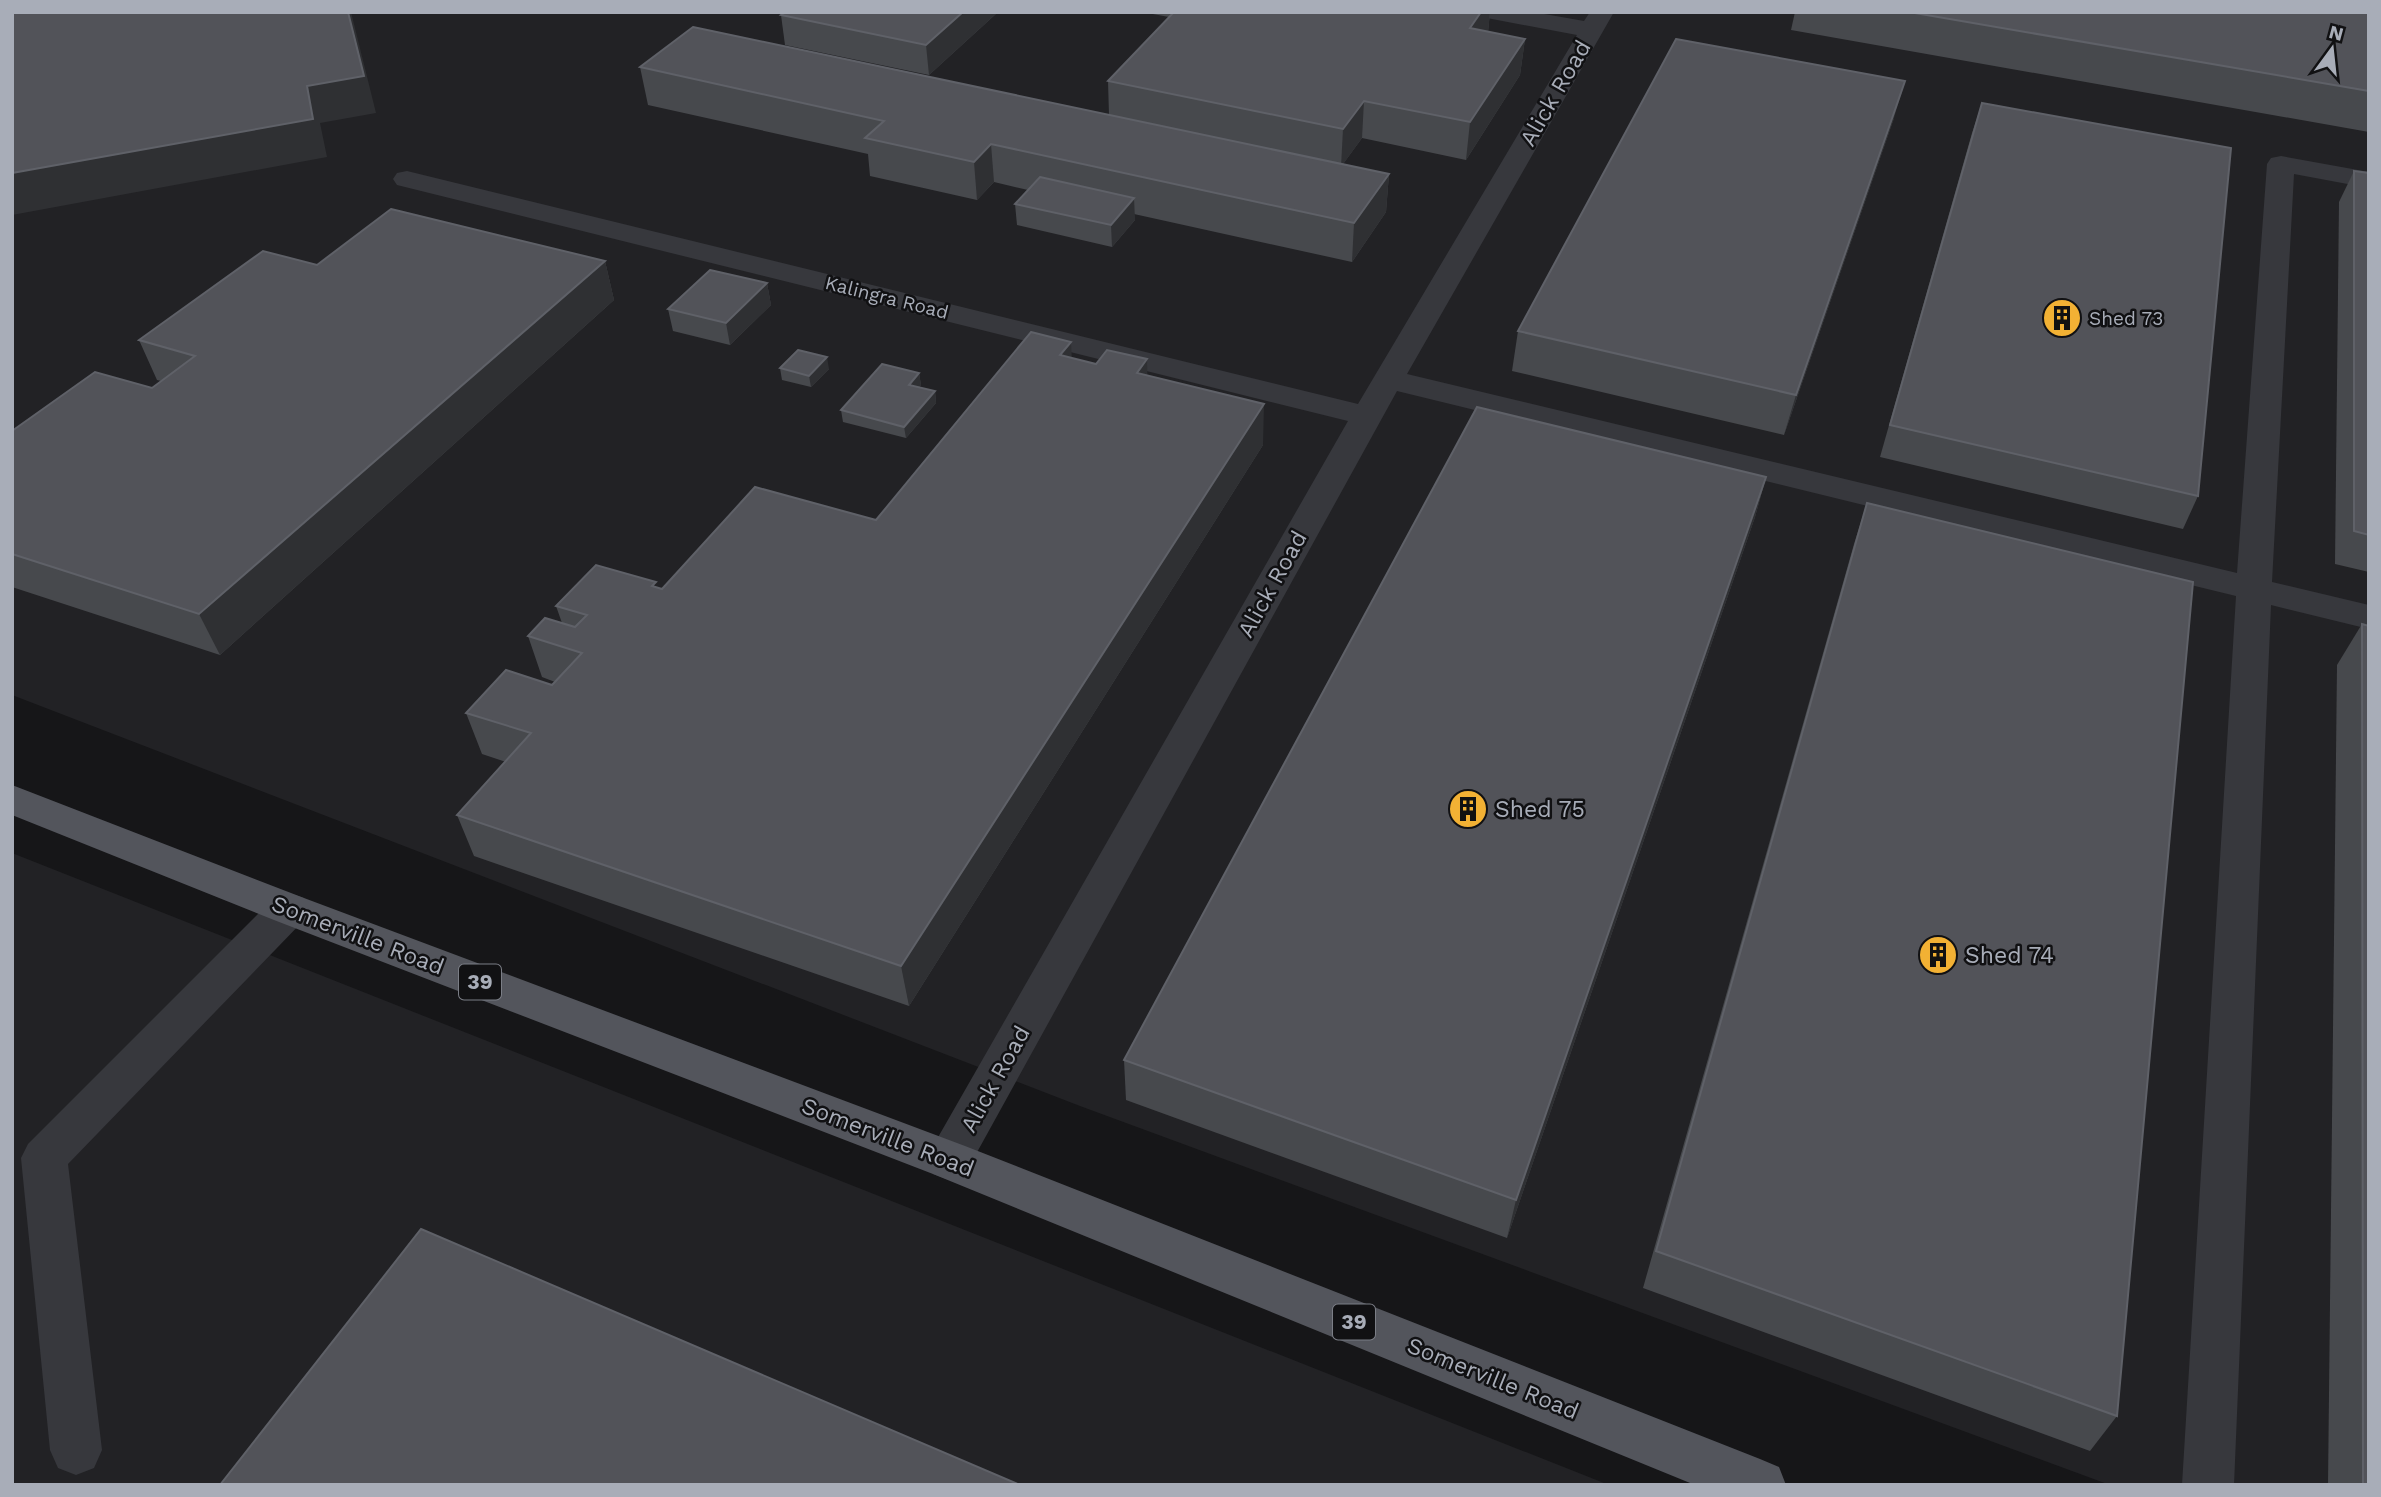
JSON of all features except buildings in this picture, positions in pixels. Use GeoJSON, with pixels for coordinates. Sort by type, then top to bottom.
{"type":"FeatureCollection","features":[{"type":"Feature","properties":{"kind":"main road","name":"Somerville Road"},"geometry":{"type":"LineString","coordinates":[[12,799],[289,909],[949,1160],[1760,1485]]}},
{"type":"Feature","properties":{"kind":"street"},"geometry":{"type":"LineString","coordinates":[[1492,12],[1597,21]]}},
{"type":"Feature","properties":{"kind":"street","name":"Alick Road"},"geometry":{"type":"LineString","coordinates":[[949,1160],[1388,379],[1597,21]]}},
{"type":"Feature","properties":{"kind":"street"},"geometry":{"type":"LineString","coordinates":[[2208,1485],[2254,589],[2281,164],[2369,180]]}},
{"type":"Feature","properties":{"kind":"street","name":"Kalingra Road"},"geometry":{"type":"LineString","coordinates":[[407,179],[1367,416]]}},
{"type":"Feature","properties":{"kind":"street"},"geometry":{"type":"LineString","coordinates":[[1388,379],[2369,617]]}},
{"type":"Feature","properties":{"kind":"street"},"geometry":{"type":"LineString","coordinates":[[76,1450],[44,1158],[289,909]]}},
{"type":"Feature","properties":{"kind":"shaded area"},"geometry":{"type":"Polygon","coordinates":[[[12,12],[2369,12],[2369,1485],[2110,1485],[1080,1106],[12,695],[12,12]]]}},
{"type":"Feature","properties":{"kind":"shaded area"},"geometry":{"type":"Polygon","coordinates":[[[12,853],[1609,1485],[12,1485],[12,853]]]}},
{"type":"Feature","properties":{"kind":"place","name":"Shed 73"},"geometry":{"type":"Point","coordinates":[2062,318]}},
{"type":"Feature","properties":{"kind":"place","name":"Shed 75"},"geometry":{"type":"Point","coordinates":[1468,809]}},
{"type":"Feature","properties":{"kind":"place","name":"Shed 74"},"geometry":{"type":"Point","coordinates":[1938,955]}}]}
